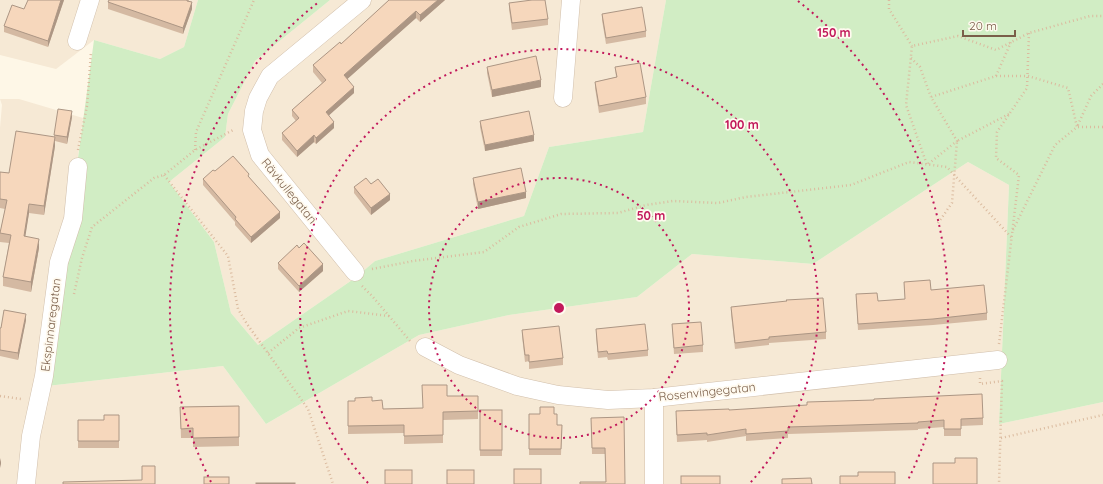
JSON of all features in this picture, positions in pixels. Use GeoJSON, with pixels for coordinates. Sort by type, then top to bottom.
{"type":"FeatureCollection","features":[{"type":"Feature","properties":{"kind":"street"},"geometry":{"type":"LineString","coordinates":[[77,41],[90,0]]}},
{"type":"Feature","properties":{"kind":"street","name":"Rävkullegatan"},"geometry":{"type":"LineString","coordinates":[[355,272],[260,155],[252,130],[254,111],[258,98],[270,76],[362,0]]}},
{"type":"Feature","properties":{"kind":"street"},"geometry":{"type":"LineString","coordinates":[[563,98],[571,0]]}},
{"type":"Feature","properties":{"kind":"street","name":"Ekspinnaregatan"},"geometry":{"type":"LineString","coordinates":[[26,484],[31,436],[44,376],[59,262],[73,219],[78,166]]}},
{"type":"Feature","properties":{"kind":"street","name":"Rosenvingegatan"},"geometry":{"type":"LineString","coordinates":[[425,347],[459,365],[517,386],[558,395],[608,400],[654,398],[998,360]]}},
{"type":"Feature","properties":{"kind":"street"},"geometry":{"type":"LineString","coordinates":[[654,398],[654,484]]}},
{"type":"Feature","properties":{"kind":"path"},"geometry":{"type":"LineString","coordinates":[[195,150],[196,132],[254,0]]}},
{"type":"Feature","properties":{"kind":"path"},"geometry":{"type":"LineString","coordinates":[[889,0],[889,9],[912,46],[906,105],[927,164]]}},
{"type":"Feature","properties":{"kind":"path"},"geometry":{"type":"LineString","coordinates":[[912,46],[958,36],[996,50],[1029,32],[1090,16],[1103,16]]}},
{"type":"Feature","properties":{"kind":"path"},"geometry":{"type":"LineString","coordinates":[[78,166],[78,147],[87,106],[92,51],[89,34],[83,21]]}},
{"type":"Feature","properties":{"kind":"path"},"geometry":{"type":"LineString","coordinates":[[998,360],[1019,175],[996,158],[997,132],[1027,88],[1029,32]]}},
{"type":"Feature","properties":{"kind":"path"},"geometry":{"type":"LineString","coordinates":[[996,76],[1011,42]]}},
{"type":"Feature","properties":{"kind":"path"},"geometry":{"type":"LineString","coordinates":[[911,58],[920,67],[931,97],[957,141],[952,203],[938,223]]}},
{"type":"Feature","properties":{"kind":"path"},"geometry":{"type":"LineString","coordinates":[[931,97],[996,76],[1028,76],[1068,88],[1078,127]]}},
{"type":"Feature","properties":{"kind":"path"},"geometry":{"type":"LineString","coordinates":[[1013,230],[1055,145],[1078,127],[1091,96],[1103,84]]}},
{"type":"Feature","properties":{"kind":"path"},"geometry":{"type":"LineString","coordinates":[[927,164],[957,141],[1010,114]]}},
{"type":"Feature","properties":{"kind":"path"},"geometry":{"type":"LineString","coordinates":[[73,297],[82,258],[92,227],[154,178],[164,175],[195,150],[246,122],[253,123]]}},
{"type":"Feature","properties":{"kind":"path"},"geometry":{"type":"LineString","coordinates":[[1078,127],[1103,127]]}},
{"type":"Feature","properties":{"kind":"path"},"geometry":{"type":"LineString","coordinates":[[425,347],[411,342],[373,297],[351,275],[355,272],[413,261],[484,252],[519,227],[561,214],[618,213],[673,201],[718,203],[746,197],[851,185],[908,162],[947,167],[1012,238]]}},
{"type":"Feature","properties":{"kind":"path"},"geometry":{"type":"LineString","coordinates":[[164,175],[228,256],[238,309],[247,324],[308,409],[333,484]]}},
{"type":"Feature","properties":{"kind":"path"},"geometry":{"type":"LineString","coordinates":[[268,353],[299,328],[348,311],[390,316]]}},
{"type":"Feature","properties":{"kind":"path"},"geometry":{"type":"LineString","coordinates":[[980,362],[980,384],[1002,382],[1000,484]]}},
{"type":"Feature","properties":{"kind":"path"},"geometry":{"type":"LineString","coordinates":[[1001,438],[1103,415]]}},
{"type":"Feature","properties":{"kind":"shaded area"},"geometry":{"type":"Polygon","coordinates":[[[0,0],[198,0],[184,47],[160,59],[94,40],[56,69],[0,55],[0,0]]]}},
{"type":"Feature","properties":{"kind":"shaded area"},"geometry":{"type":"Polygon","coordinates":[[[330,0],[666,0],[643,132],[549,147],[524,216],[375,261],[355,278],[258,345],[231,313],[214,242],[169,182],[225,137],[228,114],[255,61],[330,0]]]}},
{"type":"Feature","properties":{"kind":"shaded area"},"geometry":{"type":"Polygon","coordinates":[[[0,99],[19,99],[83,118],[47,386],[223,366],[266,424],[419,335],[509,315],[637,297],[692,254],[813,264],[968,162],[1009,185],[999,424],[1103,402],[1103,484],[0,484],[0,128],[2,105],[0,99]]]}},
{"type":"Feature","properties":{"kind":"green space"},"geometry":{"type":"Polygon","coordinates":[[[198,0],[330,0],[255,61],[228,114],[225,137],[169,182],[214,242],[231,313],[258,345],[355,278],[375,261],[524,216],[549,147],[643,132],[666,0],[1103,0],[1103,402],[999,424],[1009,185],[968,162],[813,264],[692,254],[637,297],[509,315],[419,335],[266,424],[223,366],[47,386],[94,40],[160,59],[184,47],[198,0]]]}},
{"type":"Feature","properties":{"kind":"building"},"geometry":{"type":"Polygon","coordinates":[[[28,0],[61,0],[48,41],[4,26],[12,5],[24,9],[28,0]]]}},
{"type":"Feature","properties":{"kind":"building"},"geometry":{"type":"Polygon","coordinates":[[[109,0],[187,0],[192,2],[183,28],[108,2],[109,0]]]}},
{"type":"Feature","properties":{"kind":"building"},"geometry":{"type":"Polygon","coordinates":[[[389,0],[438,0],[420,15],[416,11],[344,75],[354,87],[326,112],[334,122],[316,138],[314,135],[297,151],[282,133],[299,118],[292,110],[326,80],[313,65],[340,42],[341,44],[389,0]]]}},
{"type":"Feature","properties":{"kind":"building"},"geometry":{"type":"Polygon","coordinates":[[[545,0],[548,19],[512,23],[509,3],[545,0]]]}},
{"type":"Feature","properties":{"kind":"building"},"geometry":{"type":"Polygon","coordinates":[[[642,7],[646,31],[606,38],[602,14],[642,7]]]}},
{"type":"Feature","properties":{"kind":"building"},"geometry":{"type":"Polygon","coordinates":[[[536,56],[541,80],[492,90],[487,67],[536,56]]]}},
{"type":"Feature","properties":{"kind":"building"},"geometry":{"type":"Polygon","coordinates":[[[640,63],[646,97],[599,106],[595,82],[617,77],[615,67],[640,63]]]}},
{"type":"Feature","properties":{"kind":"building"},"geometry":{"type":"Polygon","coordinates":[[[58,109],[72,111],[67,137],[54,135],[58,109]]]}},
{"type":"Feature","properties":{"kind":"building"},"geometry":{"type":"Polygon","coordinates":[[[529,111],[534,135],[485,145],[480,121],[529,111]]]}},
{"type":"Feature","properties":{"kind":"building"},"geometry":{"type":"Polygon","coordinates":[[[16,131],[55,137],[44,206],[29,204],[24,236],[39,239],[31,282],[3,277],[11,235],[0,233],[7,200],[0,199],[0,172],[9,173],[16,131]]]}},
{"type":"Feature","properties":{"kind":"building"},"geometry":{"type":"Polygon","coordinates":[[[233,156],[249,174],[248,176],[280,212],[251,237],[203,179],[233,156]]]}},
{"type":"Feature","properties":{"kind":"building"},"geometry":{"type":"Polygon","coordinates":[[[521,168],[526,192],[478,202],[473,178],[521,168]]]}},
{"type":"Feature","properties":{"kind":"building"},"geometry":{"type":"Polygon","coordinates":[[[366,178],[371,184],[378,179],[390,194],[371,208],[354,187],[366,178]]]}},
{"type":"Feature","properties":{"kind":"building"},"geometry":{"type":"Polygon","coordinates":[[[304,243],[323,264],[299,286],[278,263],[297,245],[299,248],[304,243]]]}},
{"type":"Feature","properties":{"kind":"building"},"geometry":{"type":"Polygon","coordinates":[[[930,280],[931,290],[984,285],[987,313],[933,319],[858,324],[856,294],[877,293],[878,301],[905,299],[904,282],[930,280]]]}},
{"type":"Feature","properties":{"kind":"building"},"geometry":{"type":"Polygon","coordinates":[[[823,298],[826,332],[769,337],[769,339],[735,343],[731,307],[787,301],[786,300],[823,298]]]}},
{"type":"Feature","properties":{"kind":"building"},"geometry":{"type":"Polygon","coordinates":[[[4,310],[26,314],[18,353],[0,350],[0,328],[4,310]]]}},
{"type":"Feature","properties":{"kind":"building"},"geometry":{"type":"Polygon","coordinates":[[[701,322],[703,345],[674,348],[672,324],[701,322]]]}},
{"type":"Feature","properties":{"kind":"building"},"geometry":{"type":"Polygon","coordinates":[[[645,324],[648,350],[608,354],[607,351],[598,352],[596,329],[645,324]]]}},
{"type":"Feature","properties":{"kind":"building"},"geometry":{"type":"Polygon","coordinates":[[[559,326],[563,358],[529,362],[529,355],[525,355],[522,330],[559,326]]]}},
{"type":"Feature","properties":{"kind":"building"},"geometry":{"type":"Polygon","coordinates":[[[422,385],[447,385],[447,396],[478,396],[478,411],[443,412],[443,435],[404,436],[404,425],[348,426],[348,401],[355,401],[355,398],[372,397],[372,401],[382,400],[383,409],[423,408],[422,385]]]}},
{"type":"Feature","properties":{"kind":"building"},"geometry":{"type":"Polygon","coordinates":[[[982,394],[983,418],[961,419],[961,429],[944,429],[944,420],[918,423],[788,427],[788,431],[746,434],[746,429],[707,435],[707,433],[677,435],[676,411],[729,410],[807,405],[807,402],[982,394]]]}},
{"type":"Feature","properties":{"kind":"building"},"geometry":{"type":"Polygon","coordinates":[[[239,406],[239,437],[193,438],[193,428],[181,429],[180,407],[239,406]]]}},
{"type":"Feature","properties":{"kind":"building"},"geometry":{"type":"Polygon","coordinates":[[[540,407],[554,407],[554,414],[557,414],[557,425],[562,425],[561,449],[529,449],[529,414],[540,414],[540,407]]]}},
{"type":"Feature","properties":{"kind":"building"},"geometry":{"type":"Polygon","coordinates":[[[480,410],[502,410],[502,450],[480,450],[480,410]]]}},
{"type":"Feature","properties":{"kind":"building"},"geometry":{"type":"Polygon","coordinates":[[[104,415],[119,415],[119,441],[78,441],[78,420],[104,420],[104,415]]]}},
{"type":"Feature","properties":{"kind":"building"},"geometry":{"type":"Polygon","coordinates":[[[624,417],[625,484],[580,484],[580,482],[606,482],[605,448],[592,448],[591,418],[624,417]]]}},
{"type":"Feature","properties":{"kind":"building"},"geometry":{"type":"Polygon","coordinates":[[[955,458],[977,458],[977,484],[933,484],[933,463],[955,463],[955,458]]]}},
{"type":"Feature","properties":{"kind":"building"},"geometry":{"type":"Polygon","coordinates":[[[142,466],[155,466],[155,484],[63,484],[63,482],[142,480],[142,466]]]}},
{"type":"Feature","properties":{"kind":"building"},"geometry":{"type":"Polygon","coordinates":[[[514,469],[541,469],[541,484],[514,484],[514,469]]]}},
{"type":"Feature","properties":{"kind":"building"},"geometry":{"type":"Polygon","coordinates":[[[385,470],[412,470],[412,484],[385,484],[385,470]]]}},
{"type":"Feature","properties":{"kind":"building"},"geometry":{"type":"Polygon","coordinates":[[[447,470],[474,470],[474,484],[447,484],[447,470]]]}},
{"type":"Feature","properties":{"kind":"building"},"geometry":{"type":"Polygon","coordinates":[[[858,472],[895,472],[895,484],[840,484],[840,476],[858,476],[858,472]]]}},
{"type":"Feature","properties":{"kind":"building"},"geometry":{"type":"Polygon","coordinates":[[[681,476],[720,476],[720,484],[681,484],[681,476]]]}},
{"type":"Feature","properties":{"kind":"building"},"geometry":{"type":"Polygon","coordinates":[[[204,477],[229,477],[229,484],[204,484],[204,477]]]}},
{"type":"Feature","properties":{"kind":"building"},"geometry":{"type":"Polygon","coordinates":[[[811,478],[812,484],[782,484],[782,479],[811,478]]]}},
{"type":"Feature","properties":{"kind":"building"},"geometry":{"type":"Polygon","coordinates":[[[295,483],[295,484],[256,484],[295,483]]]}}]}
